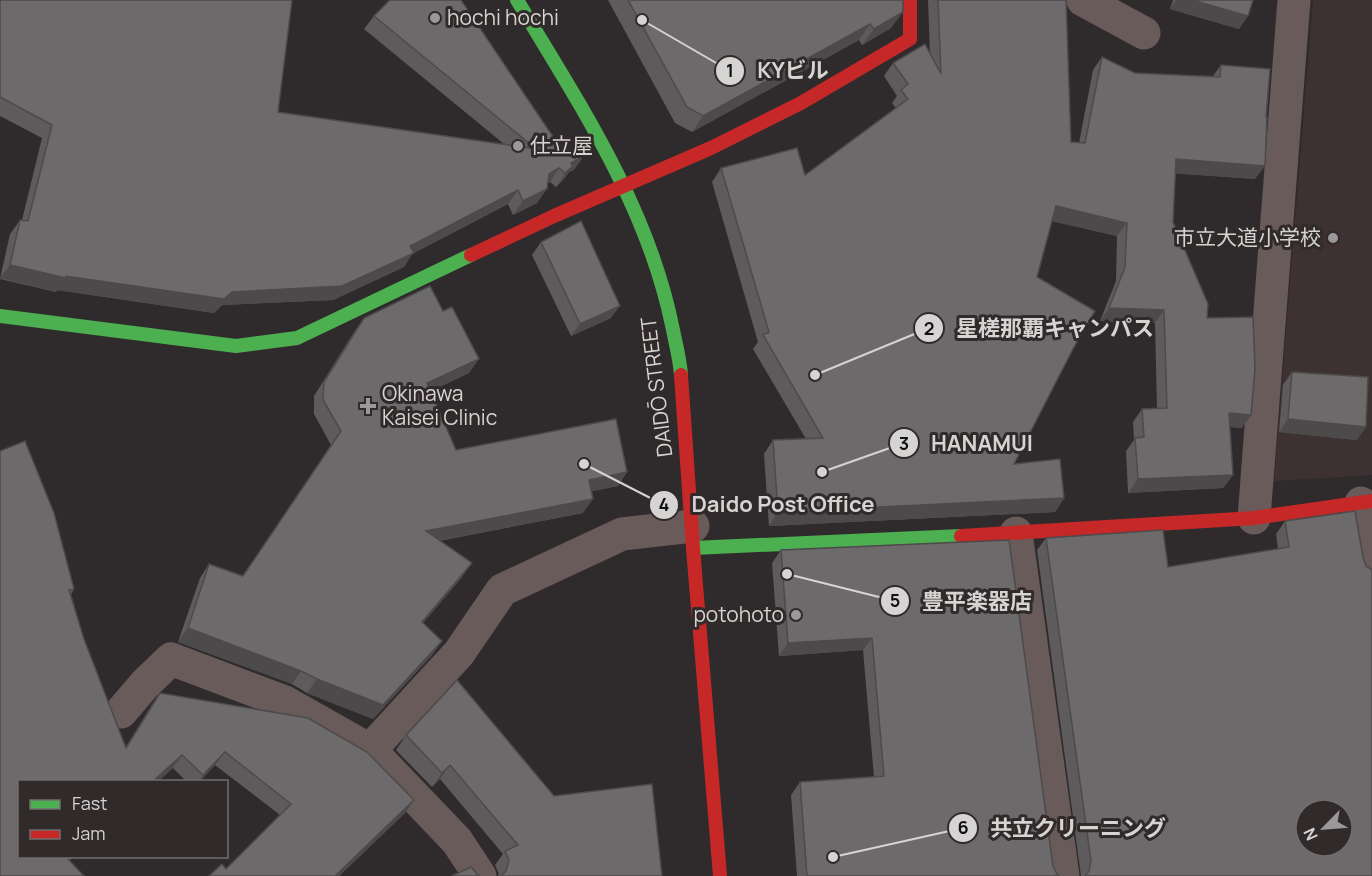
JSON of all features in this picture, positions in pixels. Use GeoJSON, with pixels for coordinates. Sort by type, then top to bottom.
{"type":"FeatureCollection","features":[{"type":"Feature","properties":{"kind":"street","name":"DAIDŌ STREET"},"geometry":{"type":"LineString","coordinates":[[517,0],[590,120],[625,186],[661,277],[676,338],[681,370],[720,876]]}},
{"type":"Feature","properties":{"kind":"street"},"geometry":{"type":"LineString","coordinates":[[0,316],[237,346],[297,338],[554,216],[711,148],[801,103],[910,39],[910,0]]}},
{"type":"Feature","properties":{"kind":"street"},"geometry":{"type":"LineString","coordinates":[[1083,0],[1144,33]]}},
{"type":"Feature","properties":{"kind":"street"},"geometry":{"type":"LineString","coordinates":[[1254,518],[1294,0]]}},
{"type":"Feature","properties":{"kind":"street"},"geometry":{"type":"LineString","coordinates":[[370,750],[459,653],[502,590],[622,534],[693,537],[1016,533],[1254,518],[1367,502],[1372,567]]}},
{"type":"Feature","properties":{"kind":"street"},"geometry":{"type":"LineString","coordinates":[[1016,533],[1063,876]]}},
{"type":"Feature","properties":{"kind":"street"},"geometry":{"type":"LineString","coordinates":[[121,712],[171,659],[285,702],[370,750],[457,841],[480,876]]}},
{"type":"Feature","properties":{"kind":"shaded area","name":"市立大道小学校"},"geometry":{"type":"Polygon","coordinates":[[[1313,0],[1372,0],[1372,475],[1274,481],[1313,0]]]}},
{"type":"Feature","properties":{"kind":"building"},"geometry":{"type":"Polygon","coordinates":[[[0,0],[292,0],[278,112],[536,149],[374,16],[390,0],[461,0],[564,153],[584,156],[571,163],[573,166],[565,173],[559,168],[549,174],[547,189],[523,201],[518,190],[410,246],[414,253],[342,286],[232,292],[224,299],[66,276],[66,278],[10,265],[20,220],[28,221],[52,125],[0,97],[0,0]]]}},
{"type":"Feature","properties":{"kind":"building"},"geometry":{"type":"Polygon","coordinates":[[[628,0],[903,0],[903,12],[874,29],[870,24],[703,116],[687,107],[628,0]]]}},
{"type":"Feature","properties":{"kind":"building"},"geometry":{"type":"Polygon","coordinates":[[[938,0],[1066,0],[1071,142],[1085,143],[1102,57],[1135,73],[1220,77],[1221,65],[1270,69],[1265,166],[1176,159],[1173,222],[1208,304],[1207,318],[1253,317],[1255,369],[1251,415],[1229,413],[1233,475],[1138,479],[1135,438],[1144,437],[1142,409],[1167,408],[1164,310],[1109,308],[1125,267],[1127,223],[1056,206],[1037,277],[1095,311],[1014,464],[1060,459],[1064,498],[778,512],[773,440],[823,438],[763,335],[769,332],[721,168],[797,148],[805,175],[908,99],[901,90],[908,84],[893,63],[925,44],[941,74],[938,0]]]}},
{"type":"Feature","properties":{"kind":"building"},"geometry":{"type":"Polygon","coordinates":[[[1192,0],[1253,0],[1248,16],[1192,0]]]}},
{"type":"Feature","properties":{"kind":"building"},"geometry":{"type":"Polygon","coordinates":[[[581,221],[620,306],[580,324],[541,242],[581,221]]]}},
{"type":"Feature","properties":{"kind":"building"},"geometry":{"type":"Polygon","coordinates":[[[430,286],[443,311],[452,307],[479,359],[427,383],[456,450],[616,419],[627,472],[589,480],[593,499],[426,531],[472,563],[422,622],[442,641],[383,705],[188,628],[209,564],[243,576],[341,431],[323,400],[324,382],[364,318],[430,286]]]}},
{"type":"Feature","properties":{"kind":"building"},"geometry":{"type":"Polygon","coordinates":[[[1292,372],[1368,377],[1366,427],[1288,419],[1292,372]]]}},
{"type":"Feature","properties":{"kind":"building"},"geometry":{"type":"Polygon","coordinates":[[[25,441],[54,513],[74,589],[69,590],[84,639],[126,748],[160,693],[308,718],[367,752],[414,800],[335,876],[209,876],[222,864],[226,869],[291,804],[225,752],[203,775],[182,755],[154,780],[18,780],[18,858],[67,858],[84,876],[0,876],[0,451],[25,441]]]}},
{"type":"Feature","properties":{"kind":"building"},"geometry":{"type":"Polygon","coordinates":[[[1355,511],[1363,557],[1366,566],[1372,570],[1372,876],[1085,876],[1089,871],[1091,861],[1046,538],[1163,530],[1168,567],[1289,547],[1285,521],[1355,511]]]}},
{"type":"Feature","properties":{"kind":"building"},"geometry":{"type":"Polygon","coordinates":[[[1009,540],[1053,866],[1059,876],[807,876],[800,782],[884,776],[872,638],[788,643],[781,550],[1009,540]]]}},
{"type":"Feature","properties":{"kind":"building"},"geometry":{"type":"Polygon","coordinates":[[[457,680],[554,796],[652,784],[662,876],[501,876],[506,871],[509,860],[505,851],[518,845],[450,765],[442,773],[406,735],[457,680]]]}},
{"type":"Feature","properties":{"kind":"building"},"geometry":{"type":"Polygon","coordinates":[[[471,867],[479,876],[452,876],[471,867]]]}},
{"type":"Feature","properties":{"kind":"traffic: fast"},"geometry":{"type":"LineString","coordinates":[[517,0],[588,118],[630,200],[662,285],[677,347],[681,375]]}},
{"type":"Feature","properties":{"kind":"traffic: fast"},"geometry":{"type":"LineString","coordinates":[[0,316],[236,346],[297,338],[471,255]]}},
{"type":"Feature","properties":{"kind":"traffic: fast"},"geometry":{"type":"LineString","coordinates":[[693,548],[961,536]]}},
{"type":"Feature","properties":{"kind":"traffic: jam"},"geometry":{"type":"LineString","coordinates":[[471,255],[554,216],[711,148],[801,103],[910,39],[910,0]]}},
{"type":"Feature","properties":{"kind":"traffic: jam"},"geometry":{"type":"LineString","coordinates":[[681,375],[720,876]]}},
{"type":"Feature","properties":{"kind":"traffic: jam"},"geometry":{"type":"LineString","coordinates":[[961,536],[1254,518],[1372,501]]}},
{"type":"Feature","properties":{"kind":"place","name":"hochi hochi"},"geometry":{"type":"Point","coordinates":[435,18]}},
{"type":"Feature","properties":{"kind":"place","name":"KYビル"},"geometry":{"type":"Point","coordinates":[642,20]}},
{"type":"Feature","properties":{"kind":"place","name":"仕立屋"},"geometry":{"type":"Point","coordinates":[518,146]}},
{"type":"Feature","properties":{"kind":"place","name":"市立大道小学校"},"geometry":{"type":"Point","coordinates":[1333,238]}},
{"type":"Feature","properties":{"kind":"place","name":"星槎那覇キャンパス"},"geometry":{"type":"Point","coordinates":[815,375]}},
{"type":"Feature","properties":{"kind":"place","name":"Okinawa Kaisei Clinic"},"geometry":{"type":"Point","coordinates":[368,406]}},
{"type":"Feature","properties":{"kind":"place","name":"Daido Post Office"},"geometry":{"type":"Point","coordinates":[584,464]}},
{"type":"Feature","properties":{"kind":"place","name":"HANAMUI"},"geometry":{"type":"Point","coordinates":[822,472]}},
{"type":"Feature","properties":{"kind":"place","name":"豊平楽器店"},"geometry":{"type":"Point","coordinates":[787,574]}},
{"type":"Feature","properties":{"kind":"place","name":"potohoto"},"geometry":{"type":"Point","coordinates":[796,615]}},
{"type":"Feature","properties":{"kind":"place","name":"共立クリーニング"},"geometry":{"type":"Point","coordinates":[833,857]}}]}
